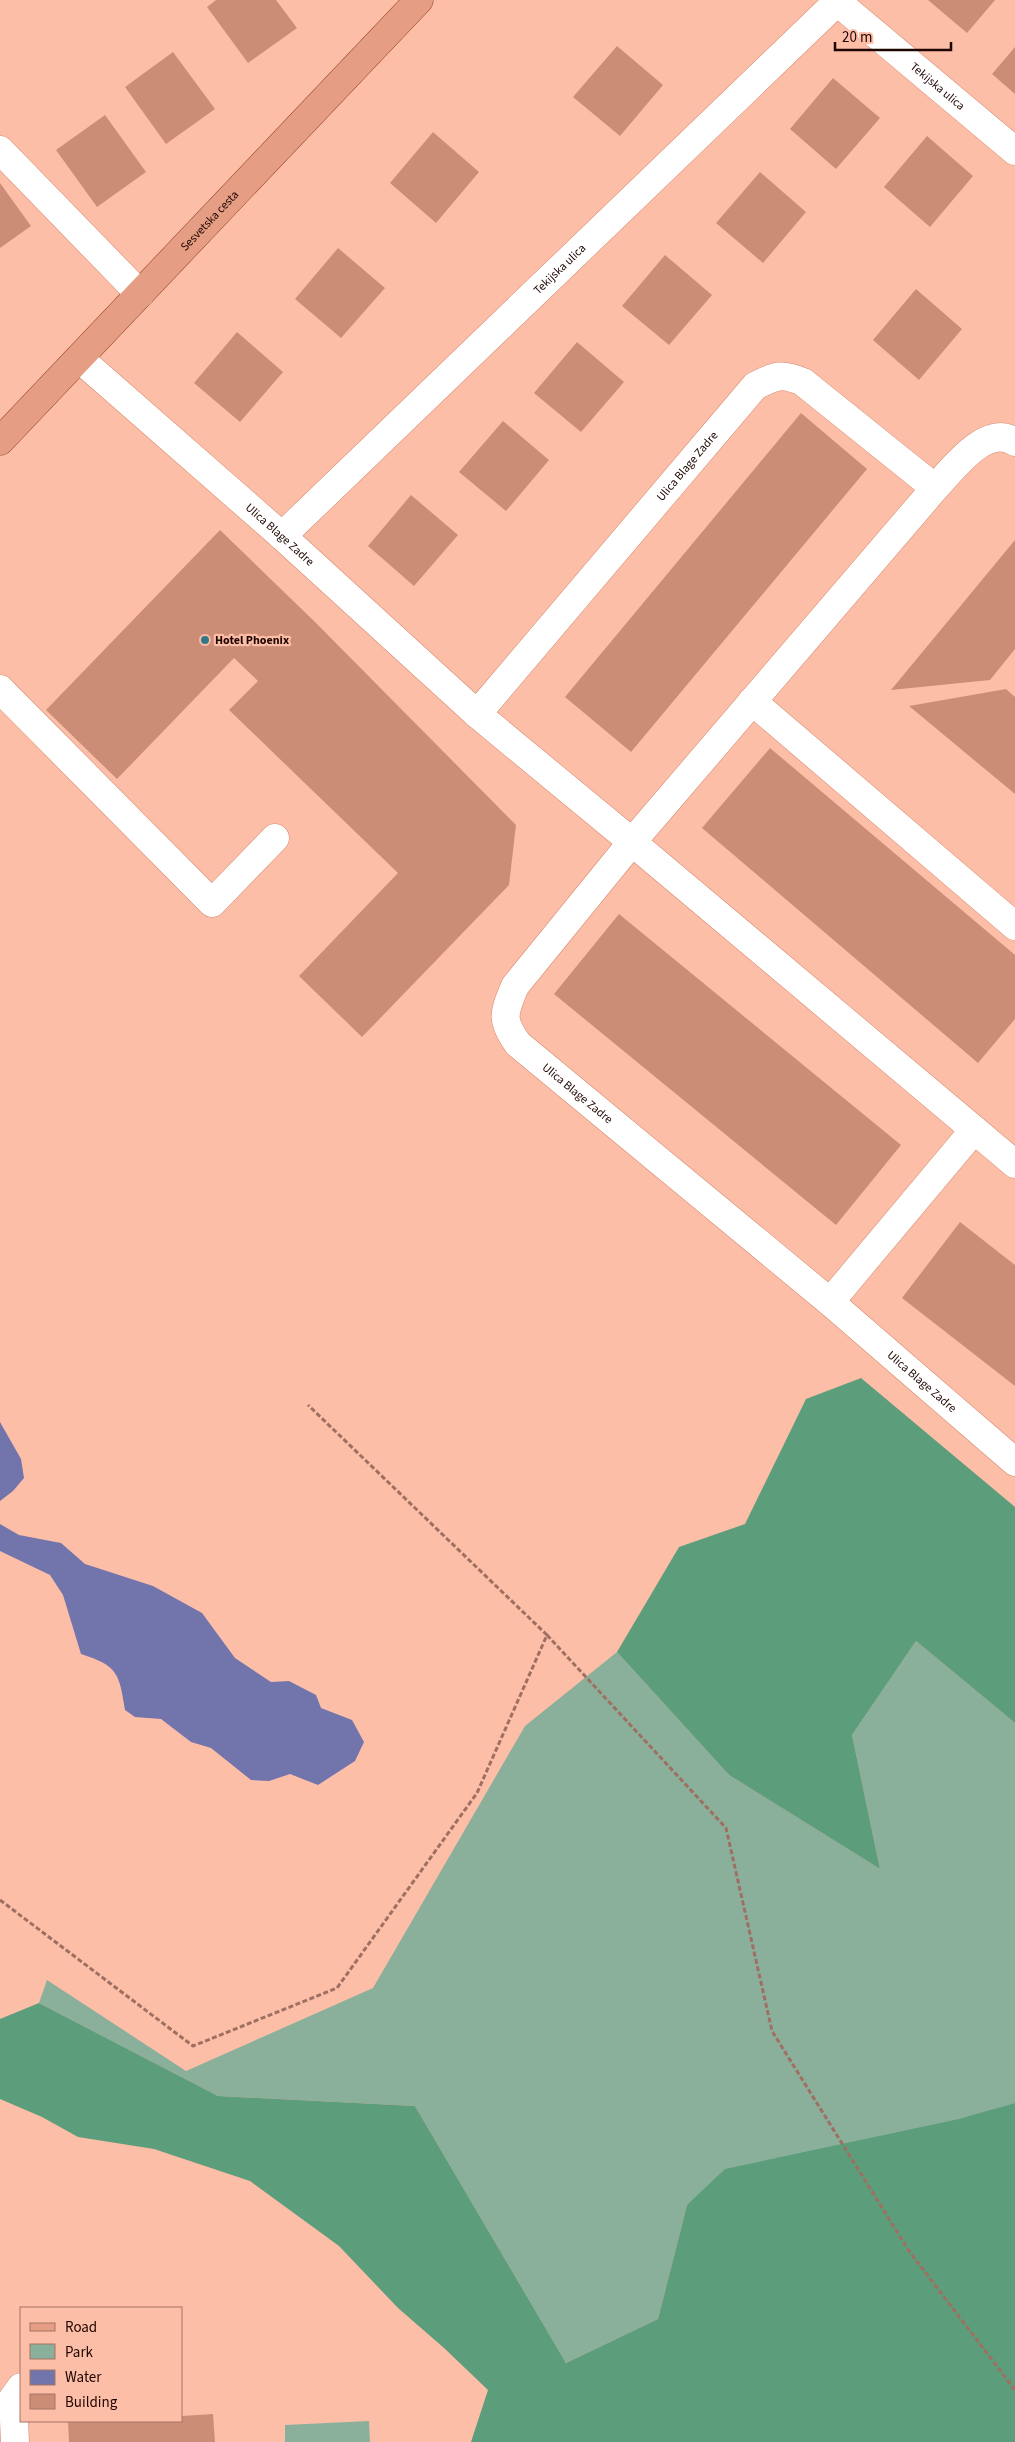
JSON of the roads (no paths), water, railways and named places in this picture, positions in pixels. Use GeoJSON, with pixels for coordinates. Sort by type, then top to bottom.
{"type":"FeatureCollection","features":[{"type":"Feature","properties":{"kind":"main road","name":"Sesvetska cesta"},"geometry":{"type":"LineString","coordinates":[[0,441],[419,0]]}},
{"type":"Feature","properties":{"kind":"street","name":"Tekijska ulica"},"geometry":{"type":"LineString","coordinates":[[282,536],[836,1],[1015,151]]}},
{"type":"Feature","properties":{"kind":"street"},"geometry":{"type":"LineString","coordinates":[[0,150],[140,294]]}},
{"type":"Feature","properties":{"kind":"street","name":"Ulica Blage Zadre"},"geometry":{"type":"LineString","coordinates":[[80,358],[282,536],[477,714],[1015,1164]]}},
{"type":"Feature","properties":{"kind":"street","name":"Ulica Blage Zadre"},"geometry":{"type":"LineString","coordinates":[[477,714],[756,386],[771,378],[786,375],[803,382],[935,488]]}},
{"type":"Feature","properties":{"kind":"street","name":"Ulica Blage Zadre"},"geometry":{"type":"LineString","coordinates":[[1015,442],[1010,438],[995,437],[976,446],[935,488],[632,842],[515,986],[506,1008],[506,1028],[518,1044],[830,1302],[1015,1462]]}},
{"type":"Feature","properties":{"kind":"street"},"geometry":{"type":"LineString","coordinates":[[0,689],[212,903],[276,838]]}},
{"type":"Feature","properties":{"kind":"street"},"geometry":{"type":"LineString","coordinates":[[752,701],[1015,926]]}},
{"type":"Feature","properties":{"kind":"street"},"geometry":{"type":"LineString","coordinates":[[830,1302],[974,1130]]}},
{"type":"Feature","properties":{"kind":"street"},"geometry":{"type":"LineString","coordinates":[[14,2442],[14,2398],[20,2389]]}},
{"type":"Feature","properties":{"kind":"water"},"geometry":{"type":"Polygon","coordinates":[[[0,1422],[21,1459],[24,1478],[13,1491],[0,1501],[0,1422]]]}},
{"type":"Feature","properties":{"kind":"water"},"geometry":{"type":"Polygon","coordinates":[[[0,1524],[19,1535],[61,1543],[85,1564],[153,1586],[202,1613],[235,1658],[271,1682],[289,1681],[316,1695],[321,1708],[352,1720],[364,1742],[355,1761],[318,1785],[290,1774],[269,1781],[251,1780],[211,1748],[191,1742],[161,1719],[135,1717],[125,1710],[121,1687],[110,1667],[81,1654],[63,1595],[50,1575],[0,1551],[0,1524]]]}},
{"type":"Feature","properties":{"kind":"place","name":"Hotel Phoenix"},"geometry":{"type":"Point","coordinates":[205,640]}}]}
